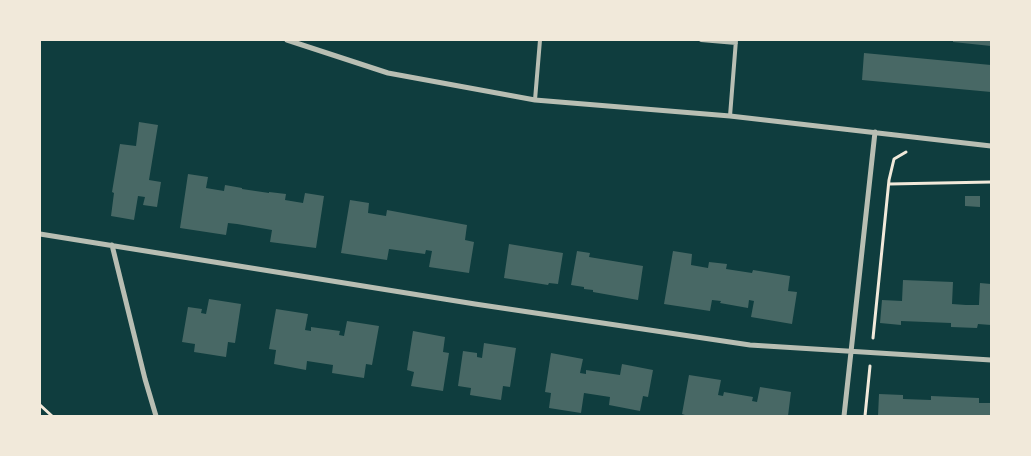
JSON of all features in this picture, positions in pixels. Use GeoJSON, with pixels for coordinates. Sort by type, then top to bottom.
{"type":"FeatureCollection","features":[{"type":"Feature","properties":{"kind":"street"},"geometry":{"type":"LineString","coordinates":[[287,40],[388,73],[535,100],[730,116],[991,146]]}},
{"type":"Feature","properties":{"kind":"street"},"geometry":{"type":"LineString","coordinates":[[844,416],[875,132]]}},
{"type":"Feature","properties":{"kind":"street"},"geometry":{"type":"LineString","coordinates":[[40,234],[476,304],[750,345],[991,360]]}},
{"type":"Feature","properties":{"kind":"street"},"geometry":{"type":"LineString","coordinates":[[112,245],[156,416]]}},
{"type":"Feature","properties":{"kind":"lane"},"geometry":{"type":"LineString","coordinates":[[535,100],[540,40]]}},
{"type":"Feature","properties":{"kind":"lane"},"geometry":{"type":"LineString","coordinates":[[701,40],[736,41],[730,116]]}},
{"type":"Feature","properties":{"kind":"path"},"geometry":{"type":"LineString","coordinates":[[865,416],[888,184],[894,159],[904,152],[913,153],[914,137]]}},
{"type":"Feature","properties":{"kind":"path"},"geometry":{"type":"LineString","coordinates":[[888,184],[991,182]]}},
{"type":"Feature","properties":{"kind":"path"},"geometry":{"type":"LineString","coordinates":[[40,406],[52,416]]}},
{"type":"Feature","properties":{"kind":"building"},"geometry":{"type":"Polygon","coordinates":[[[953,40],[991,40],[991,46],[953,42],[953,40]]]}},
{"type":"Feature","properties":{"kind":"building"},"geometry":{"type":"Polygon","coordinates":[[[864,53],[991,65],[991,92],[862,80],[864,53]]]}},
{"type":"Feature","properties":{"kind":"building"},"geometry":{"type":"Polygon","coordinates":[[[139,122],[158,125],[149,180],[161,182],[157,207],[143,205],[145,197],[138,196],[134,220],[111,216],[114,193],[112,192],[120,144],[136,146],[139,122]]]}},
{"type":"Feature","properties":{"kind":"building"},"geometry":{"type":"Polygon","coordinates":[[[188,174],[208,177],[206,188],[224,191],[225,185],[286,194],[285,200],[303,203],[305,193],[324,196],[316,248],[270,242],[272,230],[237,224],[228,223],[226,235],[180,228],[188,174]]]}},
{"type":"Feature","properties":{"kind":"building"},"geometry":{"type":"Polygon","coordinates":[[[965,196],[980,196],[980,207],[965,206],[965,196]]]}},
{"type":"Feature","properties":{"kind":"building"},"geometry":{"type":"Polygon","coordinates":[[[350,200],[369,203],[368,213],[386,216],[387,210],[467,225],[465,240],[474,242],[469,273],[429,267],[432,251],[426,250],[425,254],[389,249],[387,260],[341,253],[350,200]]]}},
{"type":"Feature","properties":{"kind":"building"},"geometry":{"type":"Polygon","coordinates":[[[509,244],[563,253],[558,284],[549,283],[548,285],[504,278],[509,244]]]}},
{"type":"Feature","properties":{"kind":"building"},"geometry":{"type":"Polygon","coordinates":[[[577,251],[590,253],[589,257],[643,266],[638,300],[593,292],[593,290],[584,289],[584,287],[571,285],[577,251]]]}},
{"type":"Feature","properties":{"kind":"building"},"geometry":{"type":"Polygon","coordinates":[[[673,251],[692,254],[691,265],[708,268],[709,262],[727,264],[726,269],[752,273],[753,270],[790,276],[788,291],[797,292],[792,324],[751,317],[754,301],[749,300],[748,308],[712,300],[710,311],[664,304],[673,251]]]}},
{"type":"Feature","properties":{"kind":"building"},"geometry":{"type":"Polygon","coordinates":[[[903,280],[953,282],[952,304],[966,305],[979,305],[980,283],[991,284],[991,325],[978,324],[977,328],[951,327],[951,323],[901,321],[901,325],[880,323],[882,300],[902,301],[903,280]]]}},
{"type":"Feature","properties":{"kind":"building"},"geometry":{"type":"Polygon","coordinates":[[[209,299],[241,304],[235,343],[228,342],[226,357],[194,352],[195,344],[182,342],[188,307],[202,309],[201,313],[206,314],[209,299]]]}},
{"type":"Feature","properties":{"kind":"building"},"geometry":{"type":"Polygon","coordinates":[[[276,309],[308,314],[305,330],[311,331],[311,327],[340,331],[339,335],[344,336],[347,321],[379,326],[372,365],[366,364],[364,378],[332,373],[333,365],[307,361],[306,370],[274,364],[276,350],[269,349],[276,309]]]}},
{"type":"Feature","properties":{"kind":"building"},"geometry":{"type":"Polygon","coordinates":[[[413,331],[445,337],[443,352],[449,353],[443,391],[411,386],[414,372],[407,370],[413,331]]]}},
{"type":"Feature","properties":{"kind":"building"},"geometry":{"type":"Polygon","coordinates":[[[484,343],[516,348],[510,387],[503,386],[501,400],[470,395],[471,388],[458,386],[463,351],[477,353],[477,357],[482,358],[484,343]]]}},
{"type":"Feature","properties":{"kind":"building"},"geometry":{"type":"Polygon","coordinates":[[[551,353],[583,359],[580,373],[586,374],[586,370],[620,375],[622,364],[653,370],[648,397],[643,396],[640,411],[609,405],[610,397],[584,393],[581,413],[549,408],[551,393],[545,392],[551,353]]]}},
{"type":"Feature","properties":{"kind":"building"},"geometry":{"type":"Polygon","coordinates":[[[689,375],[721,380],[718,395],[723,396],[724,392],[753,397],[752,401],[757,402],[760,387],[791,392],[788,416],[688,416],[682,414],[689,375]]]}},
{"type":"Feature","properties":{"kind":"building"},"geometry":{"type":"Polygon","coordinates":[[[879,394],[903,395],[903,399],[931,400],[931,396],[979,398],[979,403],[991,403],[991,416],[878,416],[879,394]]]}}]}
